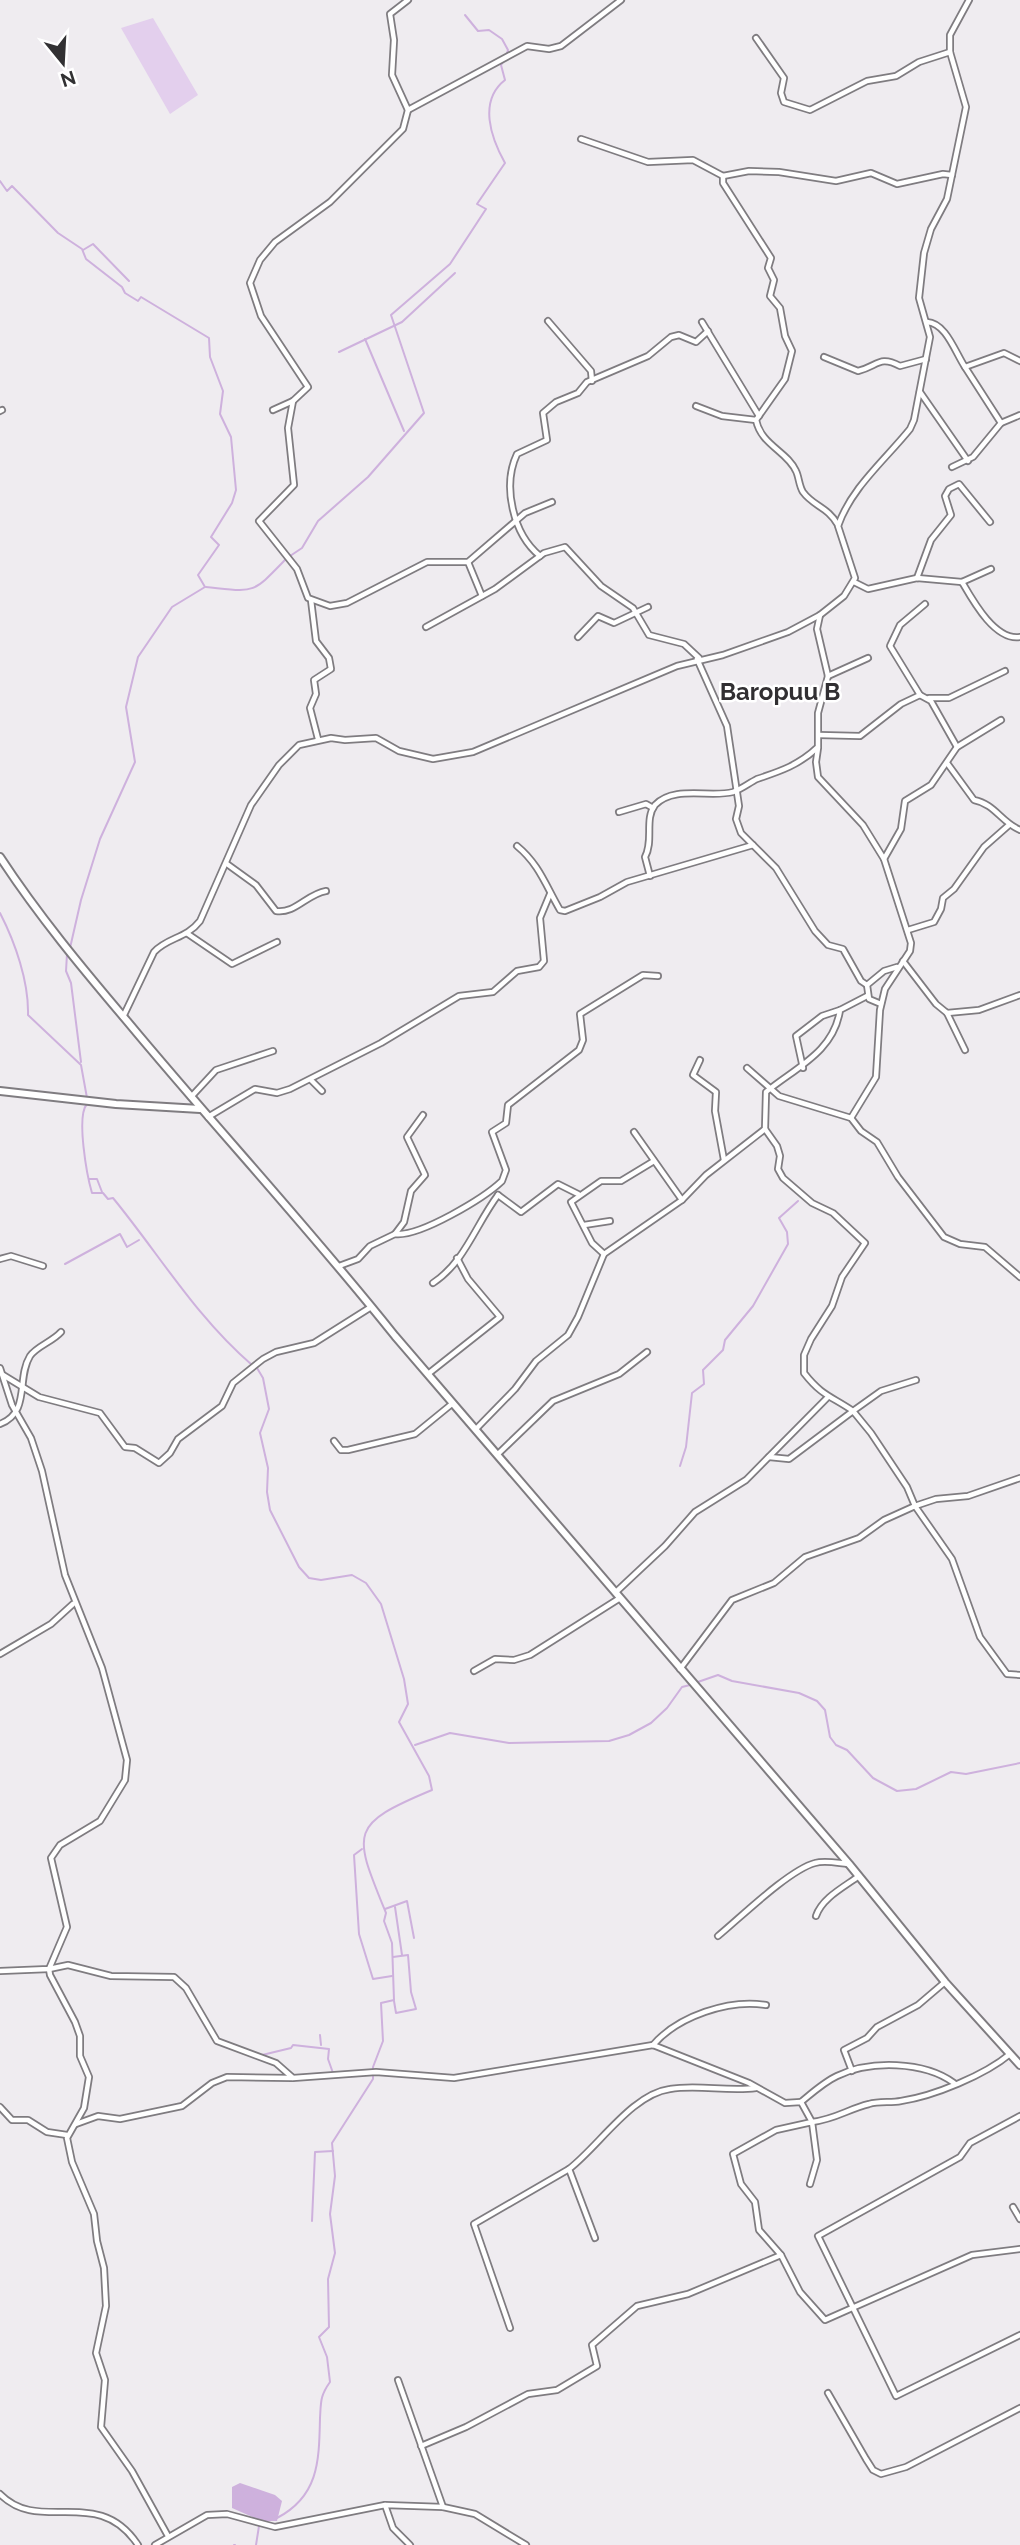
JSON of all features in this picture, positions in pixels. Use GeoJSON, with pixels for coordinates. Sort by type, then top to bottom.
{"type":"FeatureCollection","features":[{"type":"Feature","properties":{"kind":"street"},"geometry":{"type":"LineString","coordinates":[[273,410],[293,401],[307,391],[308,387],[257,309],[250,283],[275,242],[330,202],[403,129],[408,110],[392,75],[394,32],[389,20],[390,14],[408,0]]}},
{"type":"Feature","properties":{"kind":"street"},"geometry":{"type":"LineString","coordinates":[[408,110],[527,46],[550,49],[561,46],[621,0]]}},
{"type":"Feature","properties":{"kind":"street"},"geometry":{"type":"LineString","coordinates":[[838,526],[845,509],[860,488],[910,429],[930,337],[919,298],[924,253],[931,229],[944,208],[966,107],[950,52],[952,28],[969,0]]}},
{"type":"Feature","properties":{"kind":"street"},"geometry":{"type":"LineString","coordinates":[[756,38],[784,78],[781,93],[784,102],[805,110],[815,108],[833,96],[867,82],[896,76],[919,62],[950,52]]}},
{"type":"Feature","properties":{"kind":"street"},"geometry":{"type":"LineString","coordinates":[[581,139],[648,162],[693,160],[723,176],[749,171],[779,172],[836,181],[871,173],[897,184],[943,174],[952,175]]}},
{"type":"Feature","properties":{"kind":"street"},"geometry":{"type":"LineString","coordinates":[[723,176],[723,183],[771,258],[768,268],[774,280],[770,296],[780,307],[785,336],[792,351],[785,379],[758,418]]}},
{"type":"Feature","properties":{"kind":"street"},"geometry":{"type":"LineString","coordinates":[[548,321],[592,371],[592,381]]}},
{"type":"Feature","properties":{"kind":"street"},"geometry":{"type":"LineString","coordinates":[[123,1017],[154,952],[163,944],[188,934],[210,902],[244,817],[260,790],[295,748],[317,739],[376,738],[408,755],[433,759],[452,758],[495,744],[698,659],[723,655],[788,632],[820,615],[844,596],[853,583],[852,564],[838,526],[824,507],[803,491],[796,470],[762,437],[758,418],[702,321]]}},
{"type":"Feature","properties":{"kind":"street"},"geometry":{"type":"LineString","coordinates":[[927,322],[938,326],[949,339],[1001,423]]}},
{"type":"Feature","properties":{"kind":"street"},"geometry":{"type":"LineString","coordinates":[[540,556],[523,538],[510,499],[515,458],[547,440],[543,417],[550,407],[579,393],[584,384],[648,356],[671,337],[679,335],[696,342],[708,331]]}},
{"type":"Feature","properties":{"kind":"street"},"geometry":{"type":"LineString","coordinates":[[965,367],[1004,354],[1020,361]]}},
{"type":"Feature","properties":{"kind":"street"},"geometry":{"type":"LineString","coordinates":[[824,357],[858,371],[880,360],[890,360],[901,366],[926,359]]}},
{"type":"Feature","properties":{"kind":"street"},"geometry":{"type":"LineString","coordinates":[[919,392],[968,461]]}},
{"type":"Feature","properties":{"kind":"street"},"geometry":{"type":"LineString","coordinates":[[293,401],[288,428],[294,485],[259,521],[297,569],[301,587],[311,600],[316,641],[329,658],[331,669],[313,680],[316,694],[310,708],[317,739]]}},
{"type":"Feature","properties":{"kind":"street"},"geometry":{"type":"LineString","coordinates":[[696,406],[722,416],[758,418]]}},
{"type":"Feature","properties":{"kind":"street"},"geometry":{"type":"LineString","coordinates":[[953,467],[968,461],[1001,423],[1020,415]]}},
{"type":"Feature","properties":{"kind":"street"},"geometry":{"type":"LineString","coordinates":[[917,578],[931,540],[951,514],[945,496],[948,489],[959,484],[990,522]]}},
{"type":"Feature","properties":{"kind":"street"},"geometry":{"type":"LineString","coordinates":[[311,600],[330,606],[347,603],[415,566],[438,561],[468,562],[516,520],[536,507],[552,502]]}},
{"type":"Feature","properties":{"kind":"street"},"geometry":{"type":"LineString","coordinates":[[426,627],[482,596],[540,556],[565,547],[592,578],[636,611],[649,635],[684,643],[698,659],[727,726],[739,806],[737,826],[776,868],[815,931],[828,946],[843,949],[861,981],[867,985]]}},
{"type":"Feature","properties":{"kind":"street"},"geometry":{"type":"LineString","coordinates":[[468,562],[482,596]]}},
{"type":"Feature","properties":{"kind":"street"},"geometry":{"type":"LineString","coordinates":[[853,583],[856,581],[868,589],[917,578],[962,582],[991,569]]}},
{"type":"Feature","properties":{"kind":"street"},"geometry":{"type":"LineString","coordinates":[[962,582],[1000,631],[1009,637],[1020,636]]}},
{"type":"Feature","properties":{"kind":"street"},"geometry":{"type":"LineString","coordinates":[[925,604],[900,625],[890,646],[920,695],[949,698],[1005,671]]}},
{"type":"Feature","properties":{"kind":"street"},"geometry":{"type":"LineString","coordinates":[[578,637],[598,616],[614,623],[648,607]]}},
{"type":"Feature","properties":{"kind":"street"},"geometry":{"type":"LineString","coordinates":[[820,615],[817,629],[828,676],[818,713],[818,777],[863,825],[884,859],[898,910],[911,943],[885,989],[881,1004],[876,1077],[851,1118]]}},
{"type":"Feature","properties":{"kind":"street"},"geometry":{"type":"LineString","coordinates":[[828,676],[868,658]]}},
{"type":"Feature","properties":{"kind":"street"},"geometry":{"type":"LineString","coordinates":[[819,735],[860,736],[901,704],[920,695]]}},
{"type":"Feature","properties":{"kind":"street"},"geometry":{"type":"LineString","coordinates":[[929,698],[957,747]]}},
{"type":"Feature","properties":{"kind":"street"},"geometry":{"type":"LineString","coordinates":[[884,859],[901,830],[905,801],[931,785],[957,747],[1001,720]]}},
{"type":"Feature","properties":{"kind":"street"},"geometry":{"type":"LineString","coordinates":[[650,876],[645,856],[650,848],[650,819],[653,808],[660,801],[677,795],[736,791],[754,781],[790,769],[818,747]]}},
{"type":"Feature","properties":{"kind":"street"},"geometry":{"type":"LineString","coordinates":[[947,763],[974,800],[995,808],[1009,825],[1020,830]]}},
{"type":"Feature","properties":{"kind":"street"},"geometry":{"type":"LineString","coordinates":[[619,812],[646,804],[653,808]]}},
{"type":"Feature","properties":{"kind":"street"},"geometry":{"type":"LineString","coordinates":[[908,930],[934,922],[943,898],[954,889],[984,848],[1009,825]]}},
{"type":"Feature","properties":{"kind":"street"},"geometry":{"type":"LineString","coordinates":[[517,846],[539,868],[550,894],[560,910],[565,911],[600,897],[613,887],[753,845]]}},
{"type":"Feature","properties":{"kind":"street"},"geometry":{"type":"LineString","coordinates":[[0,857],[33,905],[200,1109],[339,1266],[428,1374],[849,1864],[945,1982],[1020,2065]]}},
{"type":"Feature","properties":{"kind":"street"},"geometry":{"type":"LineString","coordinates":[[226,864],[256,885],[276,911],[283,912],[308,896],[326,891]]}},
{"type":"Feature","properties":{"kind":"street"},"geometry":{"type":"LineString","coordinates":[[208,1117],[255,1089],[281,1093],[311,1080],[459,996],[493,992],[517,971],[539,967],[544,961],[540,918],[550,894]]}},
{"type":"Feature","properties":{"kind":"street"},"geometry":{"type":"LineString","coordinates":[[188,934],[232,964],[277,942]]}},
{"type":"Feature","properties":{"kind":"street"},"geometry":{"type":"LineString","coordinates":[[903,961],[936,1004],[947,1013],[965,1050]]}},
{"type":"Feature","properties":{"kind":"street"},"geometry":{"type":"LineString","coordinates":[[867,985],[884,971],[898,967]]}},
{"type":"Feature","properties":{"kind":"street"},"geometry":{"type":"LineString","coordinates":[[339,1266],[358,1259],[370,1246],[395,1234],[405,1234],[429,1225],[495,1188],[502,1181],[506,1170],[492,1132],[506,1124],[509,1105],[579,1050],[583,1040],[580,1014],[643,975],[658,976]]}},
{"type":"Feature","properties":{"kind":"street"},"geometry":{"type":"LineString","coordinates":[[867,985],[867,996],[872,1002],[881,1004]]}},
{"type":"Feature","properties":{"kind":"street"},"geometry":{"type":"LineString","coordinates":[[947,1013],[979,1010],[1020,995]]}},
{"type":"Feature","properties":{"kind":"street"},"geometry":{"type":"LineString","coordinates":[[803,1068],[796,1036],[822,1016],[867,996]]}},
{"type":"Feature","properties":{"kind":"street"},"geometry":{"type":"LineString","coordinates":[[477,1429],[515,1389],[536,1361],[568,1335],[604,1254],[682,1200],[724,1160],[765,1129],[767,1117],[764,1100],[770,1089],[812,1061],[834,1030],[840,1010]]}},
{"type":"Feature","properties":{"kind":"street"},"geometry":{"type":"LineString","coordinates":[[191,1098],[216,1070],[273,1051]]}},
{"type":"Feature","properties":{"kind":"street"},"geometry":{"type":"LineString","coordinates":[[700,1060],[693,1075],[716,1092],[715,1111],[724,1160]]}},
{"type":"Feature","properties":{"kind":"street"},"geometry":{"type":"LineString","coordinates":[[747,1068],[770,1089],[795,1103],[835,1111],[851,1118],[860,1131],[877,1142],[898,1177],[944,1237],[960,1244],[985,1247],[1020,1277]]}},
{"type":"Feature","properties":{"kind":"street"},"geometry":{"type":"LineString","coordinates":[[311,1080],[322,1091]]}},
{"type":"Feature","properties":{"kind":"street"},"geometry":{"type":"LineString","coordinates":[[0,1091],[116,1104],[200,1109]]}},
{"type":"Feature","properties":{"kind":"street"},"geometry":{"type":"LineString","coordinates":[[395,1234],[404,1222],[411,1191],[424,1179],[422,1165],[407,1140],[424,1115]]}},
{"type":"Feature","properties":{"kind":"street"},"geometry":{"type":"LineString","coordinates":[[765,1129],[777,1146],[780,1156],[778,1169],[783,1178],[812,1203],[833,1213],[865,1243],[842,1277],[832,1306],[804,1355],[804,1373],[827,1398],[839,1401],[853,1411],[907,1487],[915,1506],[952,1559],[986,1648],[1007,1674],[1020,1675]]}},
{"type":"Feature","properties":{"kind":"street"},"geometry":{"type":"LineString","coordinates":[[634,1132],[682,1200]]}},
{"type":"Feature","properties":{"kind":"street"},"geometry":{"type":"LineString","coordinates":[[604,1254],[592,1243],[570,1204],[579,1194],[601,1181],[621,1181],[654,1161]]}},
{"type":"Feature","properties":{"kind":"street"},"geometry":{"type":"LineString","coordinates":[[495,1188],[498,1195],[521,1212],[558,1184],[579,1194]]}},
{"type":"Feature","properties":{"kind":"street"},"geometry":{"type":"LineString","coordinates":[[433,1283],[444,1276],[477,1233],[498,1195]]}},
{"type":"Feature","properties":{"kind":"street"},"geometry":{"type":"LineString","coordinates":[[584,1225],[610,1221]]}},
{"type":"Feature","properties":{"kind":"street"},"geometry":{"type":"LineString","coordinates":[[0,1259],[11,1256],[43,1266]]}},
{"type":"Feature","properties":{"kind":"street"},"geometry":{"type":"LineString","coordinates":[[428,1374],[500,1317],[468,1279],[457,1258]]}},
{"type":"Feature","properties":{"kind":"street"},"geometry":{"type":"LineString","coordinates":[[3,1375],[38,1397],[100,1413],[125,1447],[135,1448],[159,1463],[170,1453],[178,1439],[222,1406],[233,1383],[263,1359],[275,1352],[314,1343],[371,1307]]}},
{"type":"Feature","properties":{"kind":"street"},"geometry":{"type":"LineString","coordinates":[[0,1424],[11,1419],[23,1397],[31,1355],[61,1332]]}},
{"type":"Feature","properties":{"kind":"street"},"geometry":{"type":"LineString","coordinates":[[498,1454],[552,1401],[617,1376],[647,1352]]}},
{"type":"Feature","properties":{"kind":"street"},"geometry":{"type":"LineString","coordinates":[[0,1368],[15,1412],[31,1438],[42,1471],[74,1603],[102,1668],[114,1722],[125,1748],[127,1771],[117,1796],[100,1821],[60,1845],[51,1858],[67,1927],[49,1969],[55,1990],[75,2021],[80,2036],[80,2056],[89,2077],[83,2108],[67,2135],[72,2162],[94,2214],[104,2268],[106,2306],[96,2353],[105,2380],[101,2427],[132,2472],[168,2536]]}},
{"type":"Feature","properties":{"kind":"street"},"geometry":{"type":"LineString","coordinates":[[769,1457],[789,1459],[881,1391],[916,1380]]}},
{"type":"Feature","properties":{"kind":"street"},"geometry":{"type":"LineString","coordinates":[[474,1671],[495,1659],[521,1659],[530,1655],[618,1595],[695,1512],[746,1480],[827,1398]]}},
{"type":"Feature","properties":{"kind":"street"},"geometry":{"type":"LineString","coordinates":[[334,1441],[341,1450],[348,1450],[415,1434],[453,1403]]}},
{"type":"Feature","properties":{"kind":"street"},"geometry":{"type":"LineString","coordinates":[[680,1669],[732,1600],[774,1583],[805,1557],[859,1538],[884,1520],[915,1506],[936,1499],[968,1496],[1020,1478]]}},
{"type":"Feature","properties":{"kind":"street"},"geometry":{"type":"LineString","coordinates":[[0,1654],[51,1624],[74,1603]]}},
{"type":"Feature","properties":{"kind":"street"},"geometry":{"type":"LineString","coordinates":[[718,1936],[789,1878],[808,1866],[817,1863],[849,1864]]}},
{"type":"Feature","properties":{"kind":"street"},"geometry":{"type":"LineString","coordinates":[[816,1916],[819,1907],[828,1898],[859,1876]]}},
{"type":"Feature","properties":{"kind":"street"},"geometry":{"type":"LineString","coordinates":[[0,1971],[49,1969],[68,1965],[111,1976],[174,1977],[186,1988],[217,2041],[276,2063],[293,2078]]}},
{"type":"Feature","properties":{"kind":"street"},"geometry":{"type":"LineString","coordinates":[[852,2071],[844,2050],[867,2038],[877,2027],[918,2005],[945,1982]]}},
{"type":"Feature","properties":{"kind":"street"},"geometry":{"type":"LineString","coordinates":[[653,2045],[674,2026],[689,2019],[745,2002],[766,2005]]}},
{"type":"Feature","properties":{"kind":"street"},"geometry":{"type":"LineString","coordinates":[[72,2126],[92,2117],[120,2119],[182,2106],[212,2083],[227,2077],[293,2078],[376,2072],[454,2078],[653,2045],[757,2088],[785,2103],[801,2102],[834,2077],[874,2067],[924,2068],[954,2083]]}},
{"type":"Feature","properties":{"kind":"street"},"geometry":{"type":"LineString","coordinates":[[1020,2051],[1010,2054],[982,2074],[903,2101],[871,2103],[833,2120],[776,2130],[733,2154],[741,2184],[755,2202],[759,2230],[781,2255],[800,2292],[821,2318],[831,2319],[972,2255],[1020,2249]]}},
{"type":"Feature","properties":{"kind":"street"},"geometry":{"type":"LineString","coordinates":[[510,2328],[474,2224],[569,2169],[650,2095],[680,2087],[723,2091],[757,2088]]}},
{"type":"Feature","properties":{"kind":"street"},"geometry":{"type":"LineString","coordinates":[[801,2102],[813,2122],[817,2160],[810,2184]]}},
{"type":"Feature","properties":{"kind":"street"},"geometry":{"type":"LineString","coordinates":[[0,2107],[12,2120],[29,2120],[47,2132],[67,2135]]}},
{"type":"Feature","properties":{"kind":"street"},"geometry":{"type":"LineString","coordinates":[[1020,2116],[970,2143],[960,2157],[820,2233],[819,2240],[897,2396],[1020,2335]]}},
{"type":"Feature","properties":{"kind":"street"},"geometry":{"type":"LineString","coordinates":[[569,2169],[595,2238]]}},
{"type":"Feature","properties":{"kind":"street"},"geometry":{"type":"LineString","coordinates":[[1013,2207],[1020,2219]]}},
{"type":"Feature","properties":{"kind":"street"},"geometry":{"type":"LineString","coordinates":[[421,2446],[466,2427],[528,2393],[557,2390],[597,2366],[593,2344],[633,2308],[688,2294],[781,2255]]}},
{"type":"Feature","properties":{"kind":"street"},"geometry":{"type":"LineString","coordinates":[[398,2380],[443,2507]]}},
{"type":"Feature","properties":{"kind":"street"},"geometry":{"type":"LineString","coordinates":[[828,2393],[873,2470],[881,2474],[906,2467],[1019,2409]]}},
{"type":"Feature","properties":{"kind":"street"},"geometry":{"type":"LineString","coordinates":[[0,2494],[19,2509],[107,2515],[120,2522],[138,2545]]}},
{"type":"Feature","properties":{"kind":"street"},"geometry":{"type":"LineString","coordinates":[[384,2505],[393,2528],[410,2545]]}},
{"type":"Feature","properties":{"kind":"street"},"geometry":{"type":"LineString","coordinates":[[155,2545],[207,2515],[227,2514],[275,2527],[384,2505],[443,2507],[482,2517],[526,2545]]}},
{"type":"Feature","properties":{"kind":"shaded area"},"geometry":{"type":"Polygon","coordinates":[[[153,18],[198,95],[170,114],[121,28],[153,18]]]}},
{"type":"Feature","properties":{"kind":"shaded area"},"geometry":{"type":"Polygon","coordinates":[[[240,2483],[275,2495],[282,2501],[277,2521],[262,2521],[232,2508],[232,2487],[240,2483]]]}},
{"type":"Feature","properties":{"kind":"waterway"},"geometry":{"type":"LineString","coordinates":[[465,15],[478,31],[489,30],[502,39],[508,50],[506,56]]}},
{"type":"Feature","properties":{"kind":"waterway"},"geometry":{"type":"LineString","coordinates":[[290,556],[302,548],[318,521],[368,477],[424,413],[391,315],[450,264],[486,209],[477,204],[505,163],[495,142],[489,109],[492,98],[505,80],[501,65],[504,61]]}},
{"type":"Feature","properties":{"kind":"waterway"},"geometry":{"type":"LineString","coordinates":[[0,181],[7,191],[12,186],[58,233],[82,249],[86,259],[122,287],[125,293],[138,301],[141,297],[209,338],[210,357],[223,391],[220,414],[231,437],[236,490],[232,503],[211,537],[219,545],[198,575],[205,587],[172,607],[138,657],[126,707],[135,762],[100,839],[81,900],[70,948]]}},
{"type":"Feature","properties":{"kind":"waterway"},"geometry":{"type":"LineString","coordinates":[[83,250],[93,244],[129,281]]}},
{"type":"Feature","properties":{"kind":"waterway"},"geometry":{"type":"LineString","coordinates":[[339,352],[402,322],[455,273]]}},
{"type":"Feature","properties":{"kind":"waterway"},"geometry":{"type":"LineString","coordinates":[[365,339],[404,431]]}},
{"type":"Feature","properties":{"kind":"waterway"},"geometry":{"type":"LineString","coordinates":[[206,587],[235,590],[252,588],[266,579],[286,559]]}},
{"type":"Feature","properties":{"kind":"waterway"},"geometry":{"type":"LineString","coordinates":[[0,913],[20,962],[28,1015],[81,1065],[87,1098]]}},
{"type":"Feature","properties":{"kind":"waterway"},"geometry":{"type":"LineString","coordinates":[[67,954],[66,971],[71,983],[81,1062]]}},
{"type":"Feature","properties":{"kind":"waterway"},"geometry":{"type":"LineString","coordinates":[[87,1104],[82,1133],[92,1193],[103,1193],[108,1199],[113,1198],[213,1327],[252,1365]]}},
{"type":"Feature","properties":{"kind":"waterway"},"geometry":{"type":"LineString","coordinates":[[89,1179],[97,1179],[102,1192]]}},
{"type":"Feature","properties":{"kind":"waterway"},"geometry":{"type":"LineString","coordinates":[[680,1466],[686,1447],[692,1393],[704,1384],[703,1370],[723,1350],[725,1340],[753,1306],[788,1244],[787,1232],[779,1218],[798,1201]]}},
{"type":"Feature","properties":{"kind":"waterway"},"geometry":{"type":"LineString","coordinates":[[65,1264],[120,1234],[127,1247],[139,1240]]}},
{"type":"Feature","properties":{"kind":"waterway"},"geometry":{"type":"LineString","coordinates":[[257,1368],[263,1378],[269,1409],[260,1433],[268,1468],[267,1492],[270,1510],[299,1567],[309,1578],[321,1580],[352,1575],[366,1583],[381,1604],[404,1679],[408,1704],[399,1722],[429,1776],[432,1790],[385,1813],[372,1823],[365,1834],[367,1865],[386,1913],[384,1921],[392,1943],[394,2000],[381,2003],[383,2041],[373,2067],[373,2079],[332,2143],[335,2176],[330,2214],[335,2253],[328,2279],[329,2327],[319,2337],[327,2357],[330,2382],[322,2399],[319,2449],[314,2476],[301,2499],[277,2518]]}},
{"type":"Feature","properties":{"kind":"waterway"},"geometry":{"type":"LineString","coordinates":[[695,1683],[718,1675],[732,1681],[799,1693],[817,1701],[825,1710],[830,1737],[836,1745],[847,1750],[873,1778],[897,1791],[916,1789],[951,1772],[966,1774],[1020,1763]]}},
{"type":"Feature","properties":{"kind":"waterway"},"geometry":{"type":"LineString","coordinates":[[415,1745],[450,1733],[509,1743],[609,1741],[629,1735],[651,1723],[667,1708],[682,1687],[690,1685]]}},
{"type":"Feature","properties":{"kind":"waterway"},"geometry":{"type":"LineString","coordinates":[[362,1849],[354,1855],[359,1934],[373,1979],[392,1976]]}},
{"type":"Feature","properties":{"kind":"waterway"},"geometry":{"type":"LineString","coordinates":[[385,1909],[407,1901],[414,1938]]}},
{"type":"Feature","properties":{"kind":"waterway"},"geometry":{"type":"LineString","coordinates":[[395,1907],[402,1955]]}},
{"type":"Feature","properties":{"kind":"waterway"},"geometry":{"type":"LineString","coordinates":[[393,1957],[408,1955],[411,1992],[416,2009],[396,2013],[394,2001]]}},
{"type":"Feature","properties":{"kind":"waterway"},"geometry":{"type":"LineString","coordinates":[[320,2035],[321,2045]]}},
{"type":"Feature","properties":{"kind":"waterway"},"geometry":{"type":"LineString","coordinates":[[258,2056],[291,2048],[293,2045],[329,2049],[328,2059],[333,2073]]}},
{"type":"Feature","properties":{"kind":"waterway"},"geometry":{"type":"LineString","coordinates":[[312,2221],[315,2152],[333,2151]]}},
{"type":"Feature","properties":{"kind":"waterway"},"geometry":{"type":"LineString","coordinates":[[256,2545],[259,2526]]}},
{"type":"Feature","properties":{"kind":"district","name":"Baropuu B"},"geometry":{"type":"Point","coordinates":[780,691]}}]}
